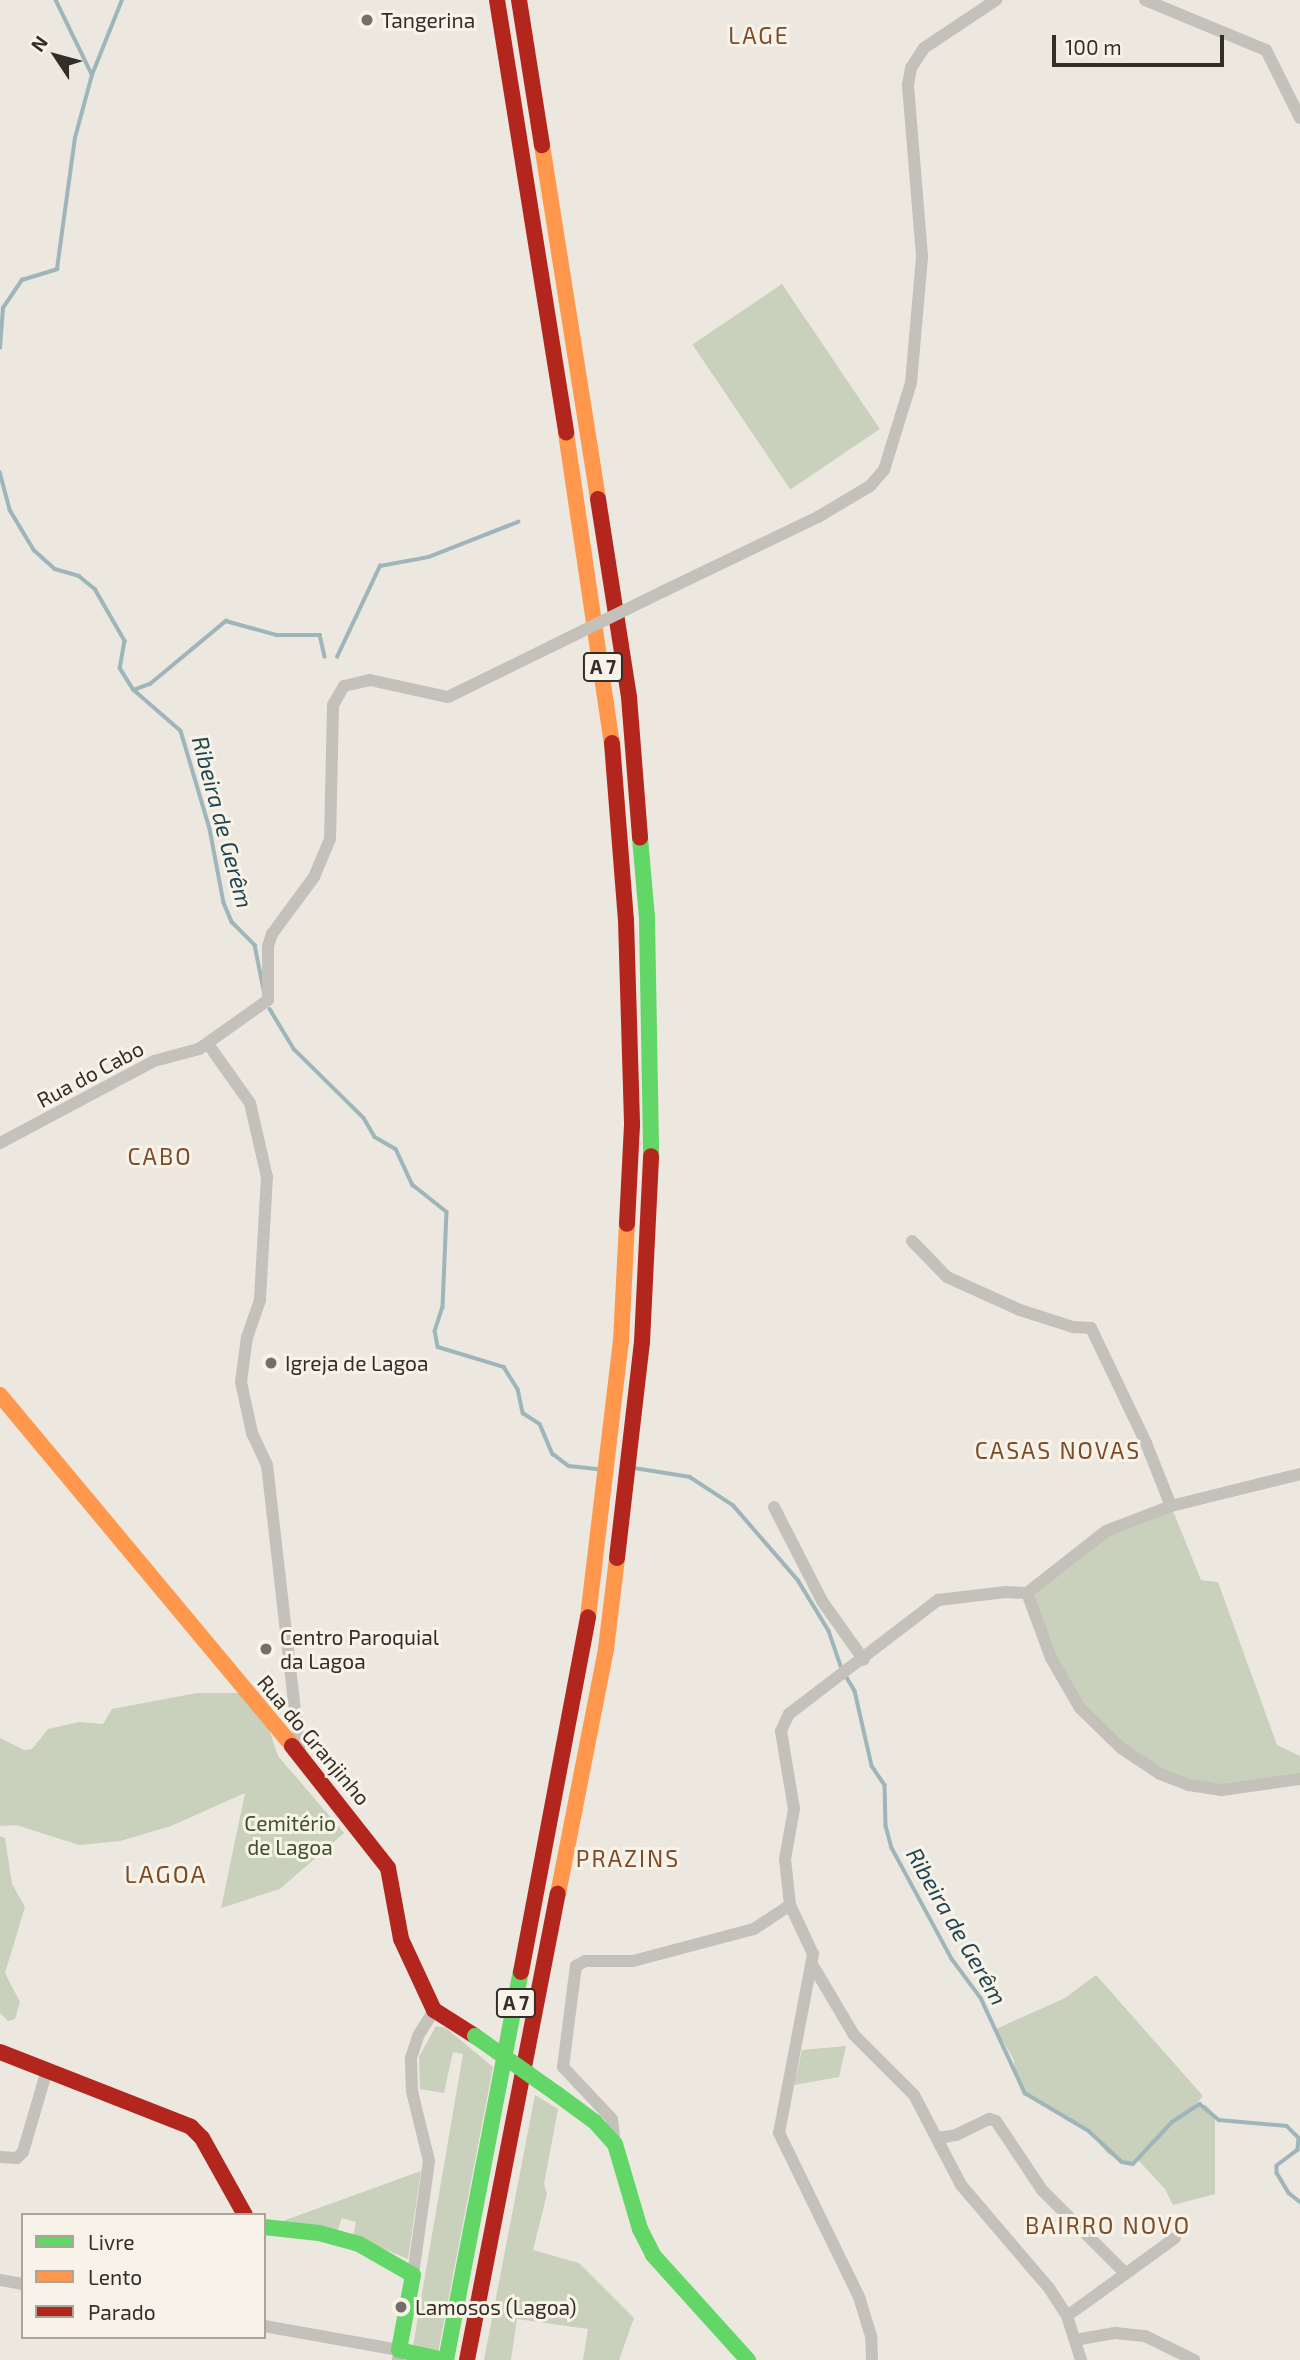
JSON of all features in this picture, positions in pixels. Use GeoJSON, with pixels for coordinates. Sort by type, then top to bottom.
{"type":"FeatureCollection","features":[{"type":"Feature","properties":{"kind":"main road","name":"A 7"},"geometry":{"type":"LineString","coordinates":[[445,2360],[585,1645],[621,1341],[632,1125],[626,919],[609,708],[497,0]]}},
{"type":"Feature","properties":{"kind":"main road","name":"A 7"},"geometry":{"type":"LineString","coordinates":[[467,2360],[606,1649],[642,1342],[652,1126],[647,918],[629,697],[519,0]]}},
{"type":"Feature","properties":{"kind":"main road","name":"Rua do Granjinho"},"geometry":{"type":"LineString","coordinates":[[0,1395],[300,1755],[383,1859],[401,1939],[434,2010]]}},
{"type":"Feature","properties":{"kind":"main road"},"geometry":{"type":"LineString","coordinates":[[434,2010],[595,2122],[615,2144],[640,2228],[653,2255],[747,2360]]}},
{"type":"Feature","properties":{"kind":"main road"},"geometry":{"type":"LineString","coordinates":[[0,2052],[191,2127],[202,2138],[244,2213]]}},
{"type":"Feature","properties":{"kind":"main road"},"geometry":{"type":"LineString","coordinates":[[266,2227],[319,2233],[359,2244],[413,2275],[403,2354],[445,2360]]}},
{"type":"Feature","properties":{"kind":"street"},"geometry":{"type":"LineString","coordinates":[[1145,0],[1266,50],[1300,118]]}},
{"type":"Feature","properties":{"kind":"street","name":"Rua do Cabo"},"geometry":{"type":"LineString","coordinates":[[0,1143],[154,1061],[208,1044],[268,1000],[268,947],[272,934],[305,891],[324,855],[332,815],[333,705],[344,686],[370,680],[448,697],[818,517],[870,486],[884,470],[911,383],[922,256],[908,85],[911,68],[925,48],[993,1]]}},
{"type":"Feature","properties":{"kind":"street"},"geometry":{"type":"LineString","coordinates":[[208,1044],[250,1103],[267,1177],[260,1300],[247,1337],[241,1382],[252,1433],[267,1465],[300,1755]]}},
{"type":"Feature","properties":{"kind":"street"},"geometry":{"type":"LineString","coordinates":[[912,1241],[947,1277],[1020,1310],[1073,1328],[1091,1328],[1142,1433],[1171,1506]]}},
{"type":"Feature","properties":{"kind":"street"},"geometry":{"type":"LineString","coordinates":[[872,2360],[871,2336],[860,2299],[779,2133],[812,1964],[812,1948],[790,1905],[785,1859],[794,1809],[781,1731],[789,1714],[864,1660],[938,1600],[1006,1591],[1027,1593],[1106,1531],[1171,1506],[1300,1474]]}},
{"type":"Feature","properties":{"kind":"street"},"geometry":{"type":"LineString","coordinates":[[774,1507],[822,1601],[864,1660]]}},
{"type":"Feature","properties":{"kind":"street"},"geometry":{"type":"LineString","coordinates":[[1027,1593],[1051,1658],[1080,1708],[1121,1748],[1160,1774],[1189,1785],[1222,1790],[1300,1779]]}},
{"type":"Feature","properties":{"kind":"street"},"geometry":{"type":"LineString","coordinates":[[615,2144],[612,2119],[563,2067],[576,1966],[585,1961],[633,1961],[754,1928],[790,1905]]}},
{"type":"Feature","properties":{"kind":"street"},"geometry":{"type":"LineString","coordinates":[[812,1964],[854,2035],[902,2080],[938,2138],[956,2178],[1038,2273],[1067,2316],[1081,2360]]}},
{"type":"Feature","properties":{"kind":"street"},"geometry":{"type":"LineString","coordinates":[[413,2275],[429,2161],[412,2091],[411,2058],[418,2036],[434,2010]]}},
{"type":"Feature","properties":{"kind":"street"},"geometry":{"type":"LineString","coordinates":[[0,2157],[17,2158],[23,2152],[47,2070]]}},
{"type":"Feature","properties":{"kind":"street"},"geometry":{"type":"LineString","coordinates":[[938,2138],[956,2135],[989,2119],[996,2121],[1042,2190],[1124,2272]]}},
{"type":"Feature","properties":{"kind":"street"},"geometry":{"type":"LineString","coordinates":[[1067,2316],[1124,2272],[1175,2238]]}},
{"type":"Feature","properties":{"kind":"street"},"geometry":{"type":"LineString","coordinates":[[0,2280],[21,2284]]}},
{"type":"Feature","properties":{"kind":"street"},"geometry":{"type":"LineString","coordinates":[[266,2326],[403,2354]]}},
{"type":"Feature","properties":{"kind":"street"},"geometry":{"type":"LineString","coordinates":[[1075,2340],[1115,2333],[1145,2336],[1194,2360]]}},
{"type":"Feature","properties":{"kind":"green space"},"geometry":{"type":"Polygon","coordinates":[[[782,284],[880,429],[790,489],[692,344],[782,284]]]}},
{"type":"Feature","properties":{"kind":"green space"},"geometry":{"type":"Polygon","coordinates":[[[1171,1506],[1201,1580],[1218,1582],[1277,1745],[1300,1756],[1300,1779],[1222,1790],[1160,1774],[1080,1708],[1027,1593],[1091,1542],[1171,1506]]]}},
{"type":"Feature","properties":{"kind":"green space","name":"Cemitério de Lagoa"},"geometry":{"type":"Polygon","coordinates":[[[197,1693],[239,1693],[268,1726],[278,1756],[344,1833],[280,1889],[221,1908],[245,1793],[171,1826],[120,1841],[79,1845],[16,1825],[0,1826],[0,1738],[24,1750],[32,1749],[48,1729],[79,1722],[103,1724],[112,1709],[197,1693]]]}},
{"type":"Feature","properties":{"kind":"green space"},"geometry":{"type":"Polygon","coordinates":[[[0,1836],[5,1838],[12,1884],[25,1907],[5,1973],[20,2002],[15,2019],[8,2021],[0,2013],[0,1836]]]}},
{"type":"Feature","properties":{"kind":"green space"},"geometry":{"type":"Polygon","coordinates":[[[1096,1975],[1203,2096],[1195,2105],[1206,2105],[1215,2115],[1215,2194],[1173,2205],[1165,2189],[1137,2159],[1133,2164],[1122,2162],[1107,2153],[1089,2131],[1025,2093],[1015,2074],[1014,2060],[996,2029],[1065,1998],[1096,1975]]]}},
{"type":"Feature","properties":{"kind":"green space"},"geometry":{"type":"Polygon","coordinates":[[[436,2026],[446,2028],[493,2067],[438,2353],[413,2346],[463,2054],[453,2052],[444,2093],[420,2089],[419,2057],[436,2026]]]}},
{"type":"Feature","properties":{"kind":"green space"},"geometry":{"type":"Polygon","coordinates":[[[846,2046],[839,2077],[794,2085],[802,2050],[846,2046]]]}},
{"type":"Feature","properties":{"kind":"green space"},"geometry":{"type":"Polygon","coordinates":[[[535,2095],[558,2109],[544,2184],[547,2194],[533,2250],[579,2263],[634,2318],[619,2360],[583,2360],[588,2329],[517,2319],[511,2360],[484,2360],[535,2095]]]}},
{"type":"Feature","properties":{"kind":"green space"},"geometry":{"type":"Polygon","coordinates":[[[421,2171],[408,2259],[353,2236],[356,2222],[342,2218],[337,2232],[280,2222],[421,2171]]]}},
{"type":"Feature","properties":{"kind":"waterway"},"geometry":{"type":"LineString","coordinates":[[56,0],[92,74]]}},
{"type":"Feature","properties":{"kind":"waterway"},"geometry":{"type":"LineString","coordinates":[[0,348],[3,308],[22,280],[57,269],[75,138],[92,75],[122,0]]}},
{"type":"Feature","properties":{"kind":"waterway","name":"Ribeira de Gerêm"},"geometry":{"type":"LineString","coordinates":[[0,472],[10,510],[34,550],[55,569],[79,576],[95,589],[125,641],[120,668],[134,690],[181,731],[210,829],[224,903],[232,922],[255,945],[264,990]]}},
{"type":"Feature","properties":{"kind":"waterway"},"geometry":{"type":"LineString","coordinates":[[337,657],[380,566],[429,557],[518,522]]}},
{"type":"Feature","properties":{"kind":"waterway"},"geometry":{"type":"LineString","coordinates":[[134,690],[150,684],[226,621],[277,635],[320,635],[325,656]]}},
{"type":"Feature","properties":{"kind":"waterway","name":"Ribeira de Gerêm"},"geometry":{"type":"LineString","coordinates":[[270,1009],[294,1049],[364,1118],[375,1137],[396,1149],[413,1185],[447,1212],[443,1307],[435,1331],[438,1347],[504,1367],[518,1389],[523,1413],[540,1424],[553,1454],[569,1466],[599,1469]]}},
{"type":"Feature","properties":{"kind":"waterway","name":"Ribeira de Gerêm"},"geometry":{"type":"LineString","coordinates":[[634,1468],[690,1477],[733,1505],[798,1580],[829,1631],[842,1669]]}},
{"type":"Feature","properties":{"kind":"waterway","name":"Ribeira de Gerêm"},"geometry":{"type":"LineString","coordinates":[[846,1676],[855,1691],[872,1766],[885,1785],[886,1826],[892,1848],[952,1959],[981,1998],[1025,2093],[1089,2131],[1122,2162],[1133,2164],[1172,2122],[1200,2104],[1219,2120],[1287,2126],[1299,2138],[1298,2150],[1277,2166],[1277,2173],[1289,2193],[1300,2202]]}},
{"type":"Feature","properties":{"kind":"traffic: fast"},"geometry":{"type":"LineString","coordinates":[[640,838],[647,918],[651,1156]]}},
{"type":"Feature","properties":{"kind":"traffic: fast"},"geometry":{"type":"LineString","coordinates":[[446,2360],[521,1972]]}},
{"type":"Feature","properties":{"kind":"traffic: fast"},"geometry":{"type":"LineString","coordinates":[[475,2036],[557,2094]]}},
{"type":"Feature","properties":{"kind":"traffic: fast"},"geometry":{"type":"LineString","coordinates":[[557,2094],[595,2122],[615,2144],[640,2229],[653,2255],[748,2360]]}},
{"type":"Feature","properties":{"kind":"traffic: fast"},"geometry":{"type":"LineString","coordinates":[[266,2227],[319,2233],[359,2244],[413,2275],[399,2350],[444,2360]]}},
{"type":"Feature","properties":{"kind":"traffic: slow"},"geometry":{"type":"LineString","coordinates":[[542,145],[598,499]]}},
{"type":"Feature","properties":{"kind":"traffic: slow"},"geometry":{"type":"LineString","coordinates":[[566,433],[612,743]]}},
{"type":"Feature","properties":{"kind":"traffic: slow"},"geometry":{"type":"LineString","coordinates":[[588,1617],[621,1341],[627,1224]]}},
{"type":"Feature","properties":{"kind":"traffic: slow"},"geometry":{"type":"LineString","coordinates":[[0,1395],[292,1746]]}},
{"type":"Feature","properties":{"kind":"traffic: slow"},"geometry":{"type":"LineString","coordinates":[[558,1894],[606,1649],[617,1558]]}},
{"type":"Feature","properties":{"kind":"traffic: jam"},"geometry":{"type":"LineString","coordinates":[[497,0],[566,433]]}},
{"type":"Feature","properties":{"kind":"traffic: jam"},"geometry":{"type":"LineString","coordinates":[[519,0],[542,145]]}},
{"type":"Feature","properties":{"kind":"traffic: jam"},"geometry":{"type":"LineString","coordinates":[[598,499],[629,697],[640,838]]}},
{"type":"Feature","properties":{"kind":"traffic: jam"},"geometry":{"type":"LineString","coordinates":[[612,743],[626,920],[632,1125],[627,1224]]}},
{"type":"Feature","properties":{"kind":"traffic: jam"},"geometry":{"type":"LineString","coordinates":[[617,1558],[642,1342],[651,1156]]}},
{"type":"Feature","properties":{"kind":"traffic: jam"},"geometry":{"type":"LineString","coordinates":[[521,1972],[588,1617]]}},
{"type":"Feature","properties":{"kind":"traffic: jam"},"geometry":{"type":"LineString","coordinates":[[292,1746],[388,1868],[401,1939],[434,2010],[475,2036]]}},
{"type":"Feature","properties":{"kind":"traffic: jam"},"geometry":{"type":"LineString","coordinates":[[467,2360],[558,1894]]}},
{"type":"Feature","properties":{"kind":"traffic: jam"},"geometry":{"type":"LineString","coordinates":[[0,2052],[191,2127],[202,2138],[244,2213]]}},
{"type":"Feature","properties":{"kind":"place","name":"Tangerina"},"geometry":{"type":"Point","coordinates":[367,20]}},
{"type":"Feature","properties":{"kind":"place","name":"Igreja de Lagoa"},"geometry":{"type":"Point","coordinates":[271,1363]}},
{"type":"Feature","properties":{"kind":"place","name":"Centro Paroquial da Lagoa"},"geometry":{"type":"Point","coordinates":[266,1649]}},
{"type":"Feature","properties":{"kind":"place","name":"Lamosos (Lagoa)"},"geometry":{"type":"Point","coordinates":[401,2307]}},
{"type":"Feature","properties":{"kind":"district","name":"LAGE"},"geometry":{"type":"Point","coordinates":[759,35]}},
{"type":"Feature","properties":{"kind":"district","name":"CABO"},"geometry":{"type":"Point","coordinates":[160,1156]}},
{"type":"Feature","properties":{"kind":"district","name":"CASAS NOVAS"},"geometry":{"type":"Point","coordinates":[1058,1450]}},
{"type":"Feature","properties":{"kind":"district","name":"PRAZINS"},"geometry":{"type":"Point","coordinates":[628,1858]}},
{"type":"Feature","properties":{"kind":"district","name":"LAGOA"},"geometry":{"type":"Point","coordinates":[166,1874]}},
{"type":"Feature","properties":{"kind":"district","name":"BAIRRO NOVO"},"geometry":{"type":"Point","coordinates":[1108,2225]}}]}
